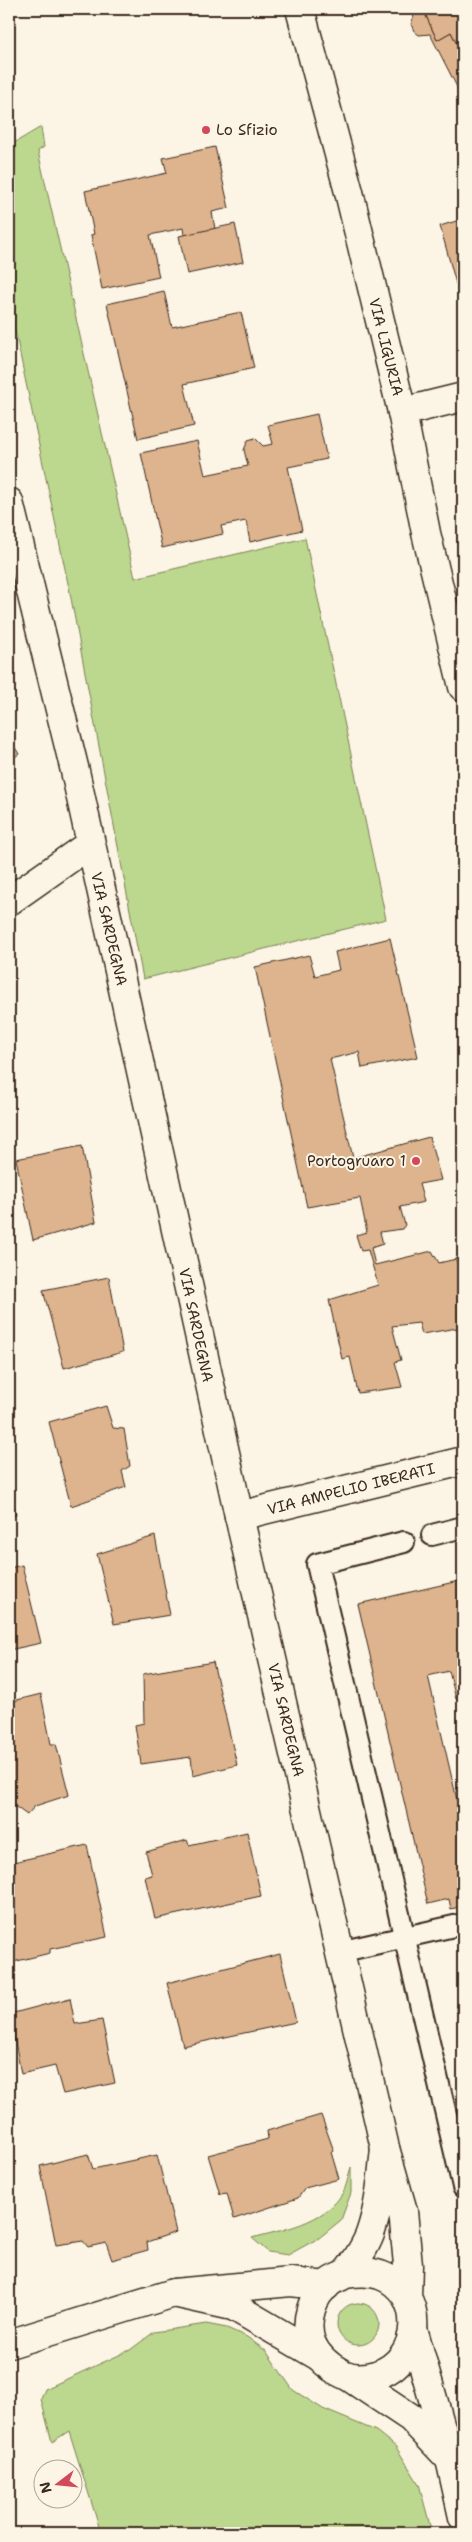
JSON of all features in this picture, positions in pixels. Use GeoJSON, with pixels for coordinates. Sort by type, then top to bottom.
{"type":"FeatureCollection","features":[{"type":"Feature","properties":{"kind":"street","name":"VIA LIGURIA"},"geometry":{"type":"LineString","coordinates":[[300,9],[349,192],[402,412],[426,533],[463,686]]}},
{"type":"Feature","properties":{"kind":"street"},"geometry":{"type":"LineString","coordinates":[[402,412],[463,397]]}},
{"type":"Feature","properties":{"kind":"street","name":"VIA SARDEGNA"},"geometry":{"type":"LineString","coordinates":[[9,502],[75,771],[239,1516],[339,1952],[385,2148],[403,2211],[408,2265],[406,2298]]}},
{"type":"Feature","properties":{"kind":"street"},"geometry":{"type":"LineString","coordinates":[[9,901],[90,844]]}},
{"type":"Feature","properties":{"kind":"street","name":"VIA AMPELIO IBERATI"},"geometry":{"type":"LineString","coordinates":[[239,1516],[463,1461]]}},
{"type":"Feature","properties":{"kind":"street","name":"VIA SARDEGNA"},"geometry":{"type":"LineString","coordinates":[[385,2148],[380,2196],[370,2235],[336,2280],[318,2293],[311,2308],[308,2325],[312,2342],[320,2357],[332,2369],[348,2376],[411,2418],[450,2459]]}},
{"type":"Feature","properties":{"kind":"street","name":"VIA SARDEGNA"},"geometry":{"type":"LineString","coordinates":[[336,2280],[363,2271],[380,2275],[395,2284],[406,2298],[413,2314],[414,2332],[450,2459],[463,2517]]}},
{"type":"Feature","properties":{"kind":"street"},"geometry":{"type":"LineString","coordinates":[[9,2344],[174,2293],[291,2282],[336,2280]]}},
{"type":"Feature","properties":{"kind":"street"},"geometry":{"type":"LineString","coordinates":[[174,2293],[233,2306],[320,2357]]}},
{"type":"Feature","properties":{"kind":"street","name":"VIA SARDEGNA"},"geometry":{"type":"LineString","coordinates":[[348,2376],[366,2378],[383,2373],[398,2363],[409,2349],[414,2332]]}},
{"type":"Feature","properties":{"kind":"lane"},"geometry":{"type":"LineString","coordinates":[[432,1535],[463,1527]]}},
{"type":"Feature","properties":{"kind":"lane"},"geometry":{"type":"LineString","coordinates":[[404,1542],[317,1564],[463,2187]]}},
{"type":"Feature","properties":{"kind":"lane"},"geometry":{"type":"LineString","coordinates":[[339,1952],[463,1924]]}},
{"type":"Feature","properties":{"kind":"green space"},"geometry":{"type":"Polygon","coordinates":[[[41,127],[44,147],[38,151],[135,578],[305,538],[386,919],[143,979],[70,593],[9,302],[9,146],[41,127]]]}},
{"type":"Feature","properties":{"kind":"green space"},"geometry":{"type":"Polygon","coordinates":[[[351,2167],[351,2193],[341,2220],[319,2238],[288,2255],[268,2252],[252,2238],[302,2224],[325,2212],[342,2194],[351,2167]]]}},
{"type":"Feature","properties":{"kind":"green space"},"geometry":{"type":"Polygon","coordinates":[[[358,2303],[373,2309],[379,2324],[373,2339],[358,2345],[343,2339],[337,2324],[343,2309],[358,2303]]]}},
{"type":"Feature","properties":{"kind":"green space"},"geometry":{"type":"Polygon","coordinates":[[[206,2324],[227,2328],[247,2337],[266,2351],[293,2390],[323,2409],[376,2431],[396,2447],[419,2484],[432,2533],[101,2533],[82,2472],[82,2460],[78,2460],[69,2431],[52,2442],[41,2399],[45,2389],[130,2350],[154,2332],[206,2324]]]}},
{"type":"Feature","properties":{"kind":"building"},"geometry":{"type":"Polygon","coordinates":[[[416,9],[423,9],[437,40],[451,32],[463,56],[463,92],[458,89],[430,34],[419,35],[414,31],[411,24],[416,9]]]}},
{"type":"Feature","properties":{"kind":"building"},"geometry":{"type":"Polygon","coordinates":[[[423,9],[463,9],[463,56],[451,32],[437,40],[423,9]]]}},
{"type":"Feature","properties":{"kind":"building"},"geometry":{"type":"Polygon","coordinates":[[[215,147],[229,208],[212,212],[215,229],[184,235],[183,228],[150,235],[159,277],[102,289],[91,235],[94,234],[85,191],[167,173],[163,158],[215,147]]]}},
{"type":"Feature","properties":{"kind":"building"},"geometry":{"type":"Polygon","coordinates":[[[463,219],[463,309],[440,226],[463,219]]]}},
{"type":"Feature","properties":{"kind":"building"},"geometry":{"type":"Polygon","coordinates":[[[235,224],[243,262],[187,274],[179,236],[235,224]]]}},
{"type":"Feature","properties":{"kind":"building"},"geometry":{"type":"Polygon","coordinates":[[[164,291],[172,327],[241,312],[254,368],[184,384],[194,426],[138,439],[107,304],[164,291]]]}},
{"type":"Feature","properties":{"kind":"building"},"geometry":{"type":"Polygon","coordinates":[[[317,414],[327,459],[288,467],[302,530],[250,542],[246,521],[221,526],[223,534],[162,548],[141,453],[197,441],[205,475],[248,466],[244,450],[248,440],[255,438],[263,446],[273,444],[268,425],[317,414]]]}},
{"type":"Feature","properties":{"kind":"building"},"geometry":{"type":"Polygon","coordinates":[[[9,738],[19,754],[9,761],[9,738]]]}},
{"type":"Feature","properties":{"kind":"building"},"geometry":{"type":"Polygon","coordinates":[[[390,938],[418,1057],[362,1068],[359,1052],[330,1059],[353,1158],[429,1137],[441,1180],[419,1184],[424,1202],[400,1207],[405,1225],[402,1229],[380,1232],[383,1244],[371,1248],[375,1265],[432,1251],[439,1263],[456,1259],[463,1287],[463,1327],[422,1334],[419,1323],[392,1326],[401,1360],[395,1362],[402,1387],[358,1393],[350,1357],[342,1359],[329,1300],[378,1285],[368,1250],[361,1251],[356,1235],[367,1232],[360,1198],[307,1207],[255,967],[309,955],[315,976],[339,970],[335,952],[390,938]]]}},
{"type":"Feature","properties":{"kind":"building"},"geometry":{"type":"Polygon","coordinates":[[[82,1146],[96,1222],[33,1240],[16,1159],[82,1146]]]}},
{"type":"Feature","properties":{"kind":"building"},"geometry":{"type":"Polygon","coordinates":[[[109,1277],[123,1352],[64,1368],[43,1290],[109,1277]]]}},
{"type":"Feature","properties":{"kind":"building"},"geometry":{"type":"Polygon","coordinates":[[[106,1406],[113,1428],[124,1429],[130,1466],[122,1471],[126,1487],[71,1506],[49,1422],[106,1406]]]}},
{"type":"Feature","properties":{"kind":"building"},"geometry":{"type":"Polygon","coordinates":[[[9,1484],[16,1515],[9,1517],[9,1484]]]}},
{"type":"Feature","properties":{"kind":"building"},"geometry":{"type":"Polygon","coordinates":[[[155,1536],[170,1615],[114,1624],[97,1554],[155,1536]]]}},
{"type":"Feature","properties":{"kind":"building"},"geometry":{"type":"Polygon","coordinates":[[[22,1565],[41,1643],[9,1650],[9,1568],[22,1565]]]}},
{"type":"Feature","properties":{"kind":"building"},"geometry":{"type":"Polygon","coordinates":[[[463,1580],[463,1698],[456,1699],[449,1671],[428,1676],[461,1817],[463,1816],[463,1906],[451,1909],[449,1899],[428,1904],[358,1604],[463,1580]]]}},
{"type":"Feature","properties":{"kind":"building"},"geometry":{"type":"Polygon","coordinates":[[[213,1662],[237,1765],[193,1776],[191,1757],[141,1764],[135,1725],[144,1723],[143,1674],[213,1662]]]}},
{"type":"Feature","properties":{"kind":"building"},"geometry":{"type":"Polygon","coordinates":[[[41,1694],[51,1744],[56,1744],[69,1795],[35,1806],[27,1815],[9,1802],[9,1702],[41,1694]]]}},
{"type":"Feature","properties":{"kind":"building"},"geometry":{"type":"Polygon","coordinates":[[[247,1832],[261,1896],[155,1919],[145,1877],[152,1875],[146,1852],[187,1840],[189,1845],[247,1832]]]}},
{"type":"Feature","properties":{"kind":"building"},"geometry":{"type":"Polygon","coordinates":[[[87,1845],[107,1937],[50,1949],[50,1953],[9,1963],[9,1863],[87,1845]]]}},
{"type":"Feature","properties":{"kind":"building"},"geometry":{"type":"Polygon","coordinates":[[[280,1954],[296,2022],[183,2046],[167,1983],[280,1954]]]}},
{"type":"Feature","properties":{"kind":"building"},"geometry":{"type":"Polygon","coordinates":[[[70,1998],[75,2024],[102,2020],[115,2083],[63,2094],[55,2066],[21,2074],[10,2014],[70,1998]]]}},
{"type":"Feature","properties":{"kind":"building"},"geometry":{"type":"Polygon","coordinates":[[[321,2115],[334,2151],[331,2152],[339,2179],[305,2188],[298,2198],[234,2219],[227,2193],[220,2194],[208,2155],[268,2139],[267,2131],[321,2115]]]}},
{"type":"Feature","properties":{"kind":"building"},"geometry":{"type":"Polygon","coordinates":[[[88,2154],[93,2169],[157,2155],[176,2232],[147,2242],[148,2250],[112,2260],[106,2243],[88,2247],[83,2241],[56,2245],[40,2166],[88,2154]]]}},
{"type":"Feature","properties":{"kind":"place","name":"Lo Sfizio"},"geometry":{"type":"Point","coordinates":[206,130]}},
{"type":"Feature","properties":{"kind":"place","name":"Portogruaro 1"},"geometry":{"type":"Point","coordinates":[416,1161]}}]}
